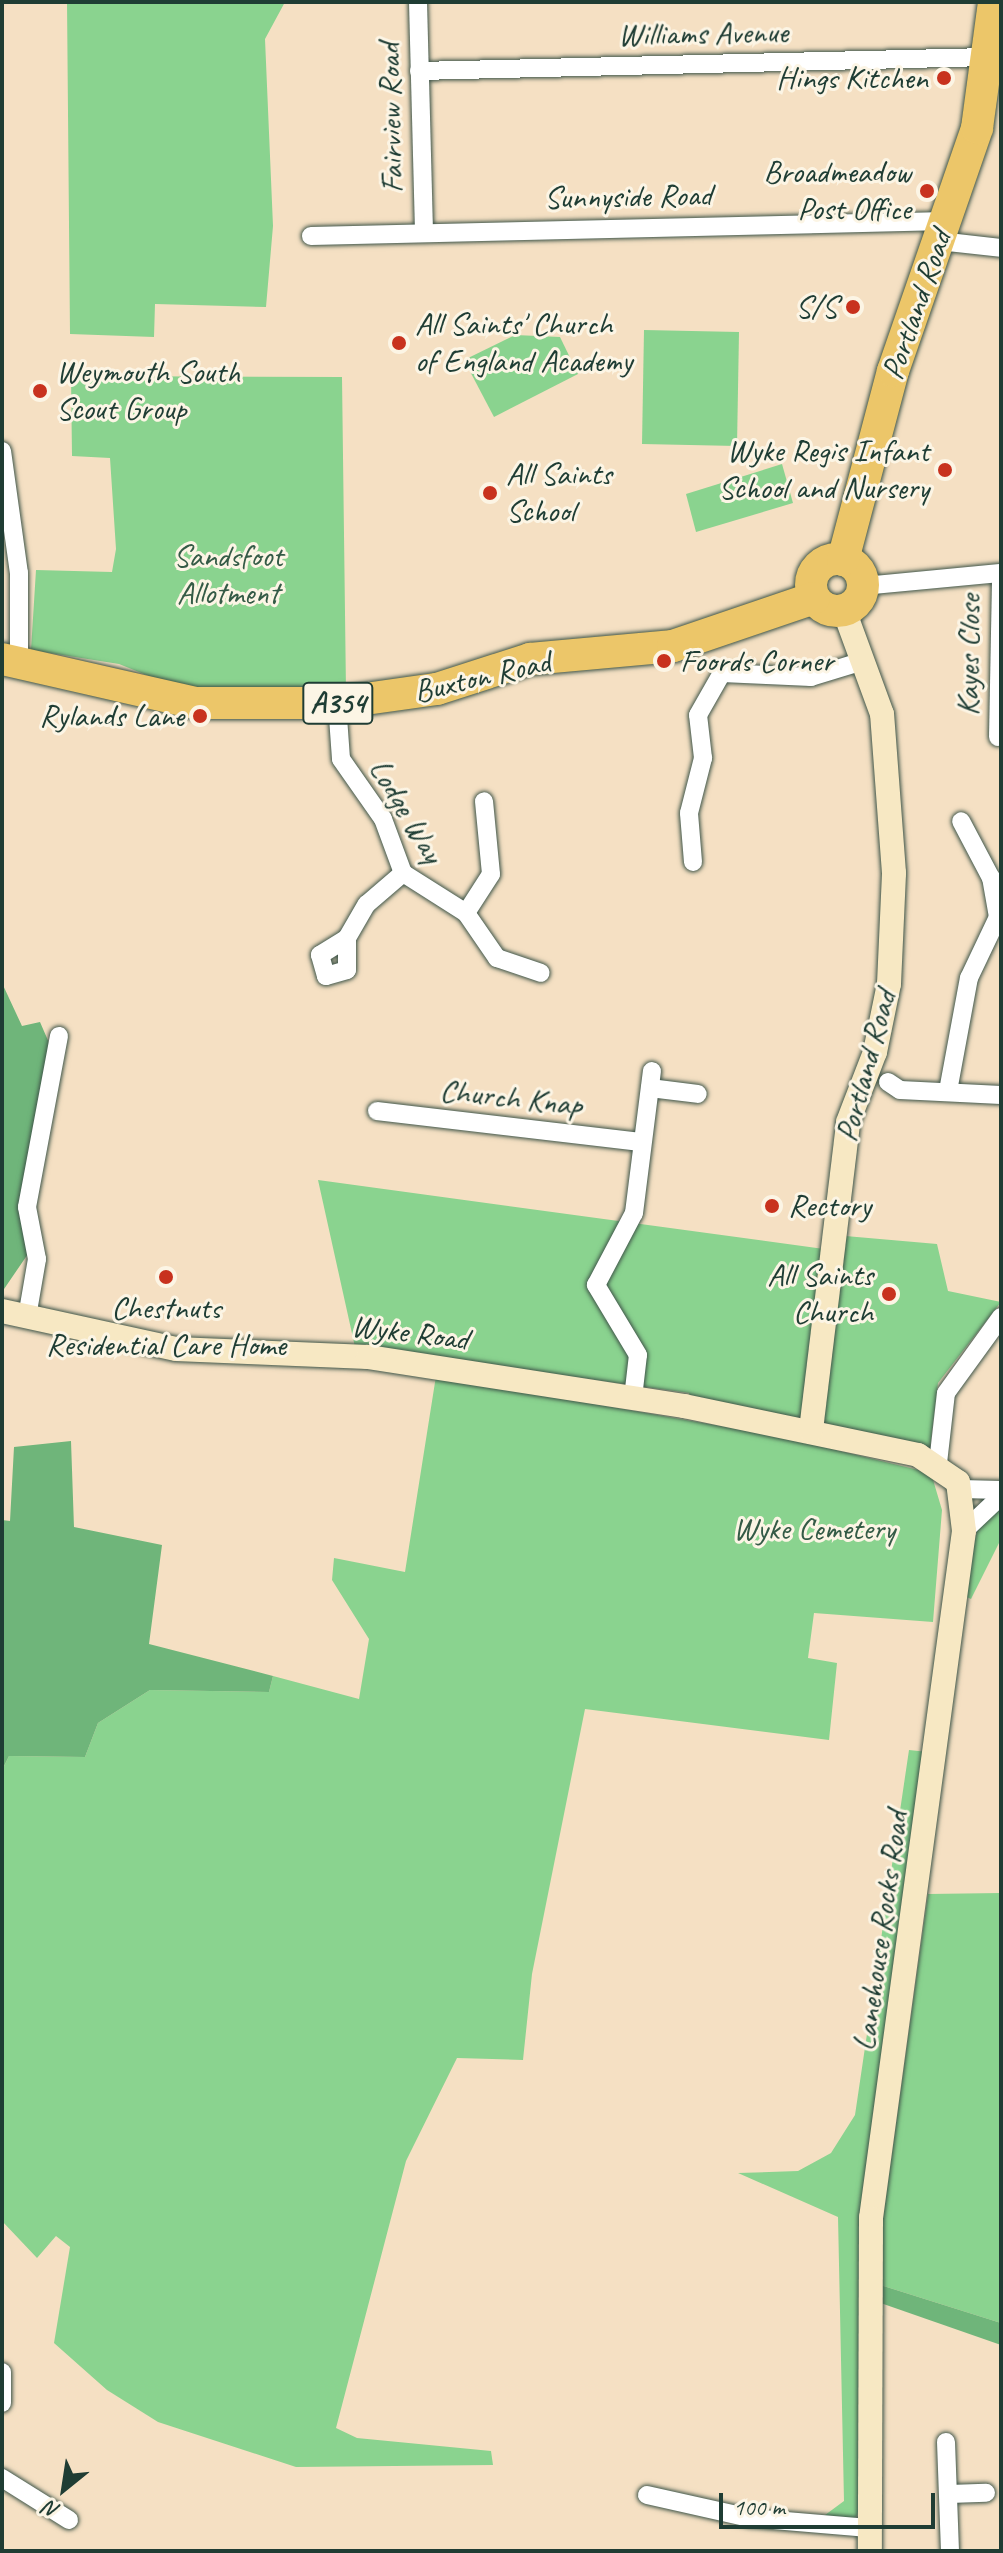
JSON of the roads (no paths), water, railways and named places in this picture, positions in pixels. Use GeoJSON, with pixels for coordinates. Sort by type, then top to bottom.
{"type":"FeatureCollection","features":[{"type":"Feature","properties":{"kind":"highway","name":"Portland Road"},"geometry":{"type":"LineString","coordinates":[[843,560],[893,371],[977,128],[994,2]]}},
{"type":"Feature","properties":{"kind":"highway"},"geometry":{"type":"LineString","coordinates":[[843,560],[854,598],[814,598],[814,573],[826,561],[843,560]]}},
{"type":"Feature","properties":{"kind":"highway","name":"Buxton Road"},"geometry":{"type":"LineString","coordinates":[[10,660],[196,703],[337,703],[437,689],[530,659],[673,646],[814,598]]}},
{"type":"Feature","properties":{"kind":"main road","name":"Portland Road"},"geometry":{"type":"LineString","coordinates":[[811,1430],[848,1122],[875,1052],[889,973],[889,769],[882,714],[863,661],[854,598]]}},
{"type":"Feature","properties":{"kind":"main road","name":"Wyke Road"},"geometry":{"type":"LineString","coordinates":[[2,1311],[176,1349],[368,1357],[633,1398],[811,1430]]}},
{"type":"Feature","properties":{"kind":"main road"},"geometry":{"type":"LineString","coordinates":[[811,1430],[938,1463],[961,1489]]}},
{"type":"Feature","properties":{"kind":"main road","name":"Lanehouse Rocks Road"},"geometry":{"type":"LineString","coordinates":[[870,2540],[871,2218],[964,1531],[961,1489]]}},
{"type":"Feature","properties":{"kind":"street","name":"Fairview Road"},"geometry":{"type":"LineString","coordinates":[[418,2],[424,232]]}},
{"type":"Feature","properties":{"kind":"street","name":"Williams Avenue"},"geometry":{"type":"LineString","coordinates":[[419,71],[989,57]]}},
{"type":"Feature","properties":{"kind":"street","name":"Sunnyside Road"},"geometry":{"type":"LineString","coordinates":[[311,236],[424,232],[942,231],[1001,248]]}},
{"type":"Feature","properties":{"kind":"street"},"geometry":{"type":"LineString","coordinates":[[2,451],[19,573],[10,660]]}},
{"type":"Feature","properties":{"kind":"street"},"geometry":{"type":"LineString","coordinates":[[854,598],[1001,574]]}},
{"type":"Feature","properties":{"kind":"street","name":"Kayes Close"},"geometry":{"type":"LineString","coordinates":[[998,737],[1001,574]]}},
{"type":"Feature","properties":{"kind":"street"},"geometry":{"type":"LineString","coordinates":[[693,862],[689,813],[703,765],[698,715],[722,673],[811,677],[863,661]]}},
{"type":"Feature","properties":{"kind":"street","name":"Lodge Way"},"geometry":{"type":"LineString","coordinates":[[337,703],[341,759],[383,819],[403,873],[466,913],[497,958],[541,973]]}},
{"type":"Feature","properties":{"kind":"street"},"geometry":{"type":"LineString","coordinates":[[466,913],[491,874],[484,801]]}},
{"type":"Feature","properties":{"kind":"street"},"geometry":{"type":"LineString","coordinates":[[948,1091],[969,978],[998,917],[991,878],[961,821]]}},
{"type":"Feature","properties":{"kind":"street"},"geometry":{"type":"LineString","coordinates":[[347,938],[367,904],[403,873]]}},
{"type":"Feature","properties":{"kind":"street"},"geometry":{"type":"LineString","coordinates":[[27,1317],[37,1259],[27,1207],[59,1036]]}},
{"type":"Feature","properties":{"kind":"street"},"geometry":{"type":"LineString","coordinates":[[633,1398],[638,1355],[596,1285],[634,1213],[640,1142],[651,1080],[698,1094]]}},
{"type":"Feature","properties":{"kind":"street"},"geometry":{"type":"LineString","coordinates":[[888,1082],[900,1090],[1001,1095]]}},
{"type":"Feature","properties":{"kind":"street","name":"Church Knap"},"geometry":{"type":"LineString","coordinates":[[377,1111],[640,1142]]}},
{"type":"Feature","properties":{"kind":"street"},"geometry":{"type":"LineString","coordinates":[[938,1463],[946,1393],[1001,1317]]}},
{"type":"Feature","properties":{"kind":"street"},"geometry":{"type":"LineString","coordinates":[[961,1489],[1001,1493]]}},
{"type":"Feature","properties":{"kind":"street"},"geometry":{"type":"LineString","coordinates":[[964,1531],[1001,1493]]}},
{"type":"Feature","properties":{"kind":"street"},"geometry":{"type":"LineString","coordinates":[[2,2372],[2,2403]]}},
{"type":"Feature","properties":{"kind":"street"},"geometry":{"type":"LineString","coordinates":[[946,2442],[950,2551]]}},
{"type":"Feature","properties":{"kind":"street"},"geometry":{"type":"LineString","coordinates":[[2,2478],[69,2520]]}},
{"type":"Feature","properties":{"kind":"street"},"geometry":{"type":"LineString","coordinates":[[949,2494],[986,2493]]}},
{"type":"Feature","properties":{"kind":"street"},"geometry":{"type":"LineString","coordinates":[[647,2495],[870,2540]]}},
{"type":"Feature","properties":{"kind":"place","name":"Hings Kitchen"},"geometry":{"type":"Point","coordinates":[944,78]}},
{"type":"Feature","properties":{"kind":"place","name":"Broadmeadow Post Office"},"geometry":{"type":"Point","coordinates":[927,191]}},
{"type":"Feature","properties":{"kind":"place","name":"S/S"},"geometry":{"type":"Point","coordinates":[853,307]}},
{"type":"Feature","properties":{"kind":"place","name":"All Saints' Church of England Academy"},"geometry":{"type":"Point","coordinates":[399,343]}},
{"type":"Feature","properties":{"kind":"place","name":"Weymouth South Scout Group"},"geometry":{"type":"Point","coordinates":[40,391]}},
{"type":"Feature","properties":{"kind":"place","name":"Wyke Regis Infant School and Nursery"},"geometry":{"type":"Point","coordinates":[945,470]}},
{"type":"Feature","properties":{"kind":"place","name":"All Saints School"},"geometry":{"type":"Point","coordinates":[490,493]}},
{"type":"Feature","properties":{"kind":"place","name":"Foords Corner"},"geometry":{"type":"Point","coordinates":[664,661]}},
{"type":"Feature","properties":{"kind":"place","name":"Rylands Lane"},"geometry":{"type":"Point","coordinates":[200,716]}},
{"type":"Feature","properties":{"kind":"place","name":"Rectory"},"geometry":{"type":"Point","coordinates":[772,1206]}},
{"type":"Feature","properties":{"kind":"place","name":"Chestnuts Residential Care Home"},"geometry":{"type":"Point","coordinates":[166,1277]}},
{"type":"Feature","properties":{"kind":"place","name":"All Saints Church"},"geometry":{"type":"Point","coordinates":[889,1294]}},
{"type":"Feature","properties":{"kind":"park label","name":"Sandsfoot Allotment"},"geometry":{"type":"Point","coordinates":[228,576]}},
{"type":"Feature","properties":{"kind":"park label","name":"Wyke Cemetery"},"geometry":{"type":"Point","coordinates":[814,1529]}}]}
